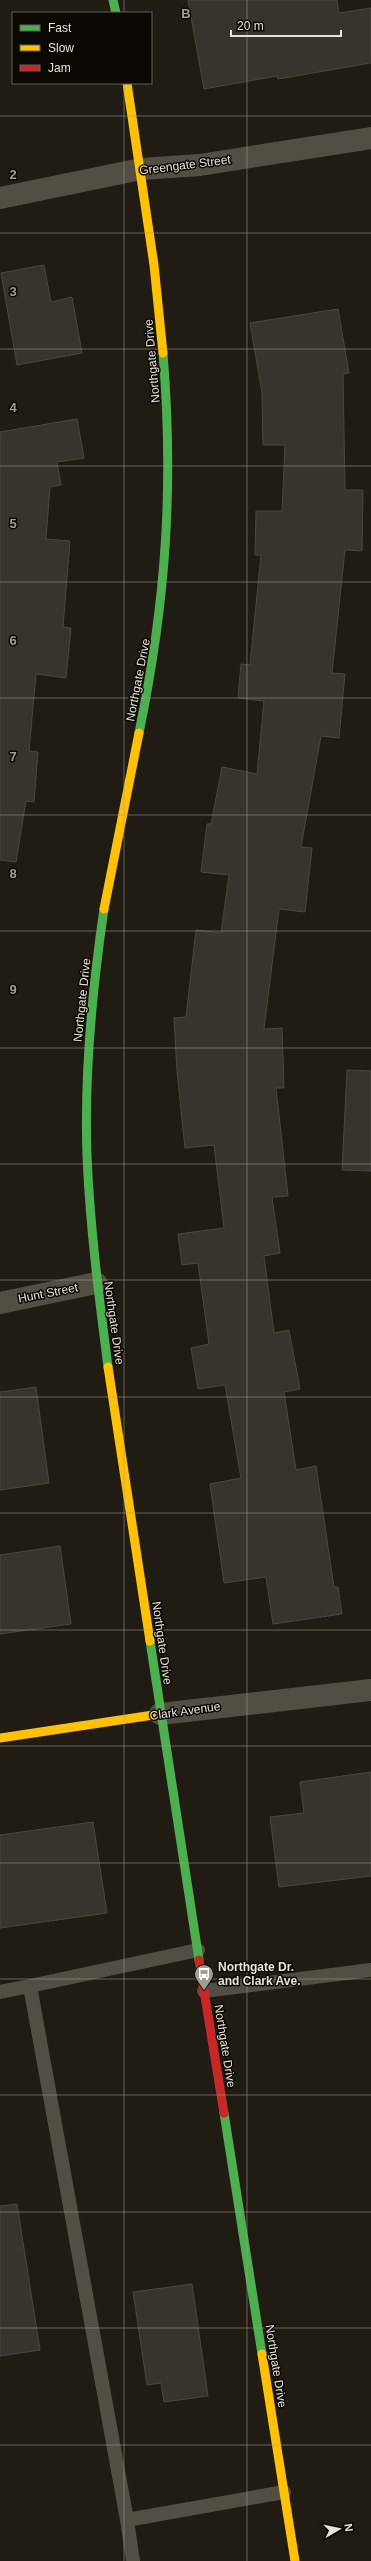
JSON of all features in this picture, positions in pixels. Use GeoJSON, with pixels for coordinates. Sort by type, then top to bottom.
{"type":"FeatureCollection","features":[{"type":"Feature","properties":{"kind":"street"},"geometry":{"type":"LineString","coordinates":[[113,0],[116,12]]}},
{"type":"Feature","properties":{"kind":"street","name":"Northgate Drive"},"geometry":{"type":"LineString","coordinates":[[127,84],[141,169],[164,337],[169,414],[170,493],[165,571],[157,644],[107,890],[92,1016],[87,1143],[89,1203],[96,1283],[160,1714],[295,2561]]}},
{"type":"Feature","properties":{"kind":"street","name":"Greengate Street"},"geometry":{"type":"LineString","coordinates":[[0,198],[141,169],[200,165],[371,138]]}},
{"type":"Feature","properties":{"kind":"street","name":"Hunt Street"},"geometry":{"type":"LineString","coordinates":[[0,1303],[96,1283]]}},
{"type":"Feature","properties":{"kind":"street","name":"Clark Avenue"},"geometry":{"type":"LineString","coordinates":[[0,1738],[160,1714],[371,1690]]}},
{"type":"Feature","properties":{"kind":"lane"},"geometry":{"type":"LineString","coordinates":[[0,1992],[198,1950]]}},
{"type":"Feature","properties":{"kind":"lane"},"geometry":{"type":"LineString","coordinates":[[204,1991],[371,1970]]}},
{"type":"Feature","properties":{"kind":"lane"},"geometry":{"type":"LineString","coordinates":[[30,1986],[127,2520],[133,2561]]}},
{"type":"Feature","properties":{"kind":"lane"},"geometry":{"type":"LineString","coordinates":[[127,2520],[284,2492]]}},
{"type":"Feature","properties":{"kind":"building"},"geometry":{"type":"Polygon","coordinates":[[[188,0],[337,0],[339,13],[371,8],[371,63],[278,79],[277,76],[204,89],[188,0]]]}},
{"type":"Feature","properties":{"kind":"building"},"geometry":{"type":"Polygon","coordinates":[[[44,265],[51,302],[72,297],[82,353],[17,365],[1,273],[44,265]]]}},
{"type":"Feature","properties":{"kind":"building"},"geometry":{"type":"Polygon","coordinates":[[[338,309],[349,373],[343,374],[345,490],[363,490],[362,551],[345,550],[332,673],[345,674],[339,738],[321,736],[301,847],[312,848],[305,912],[279,909],[264,1029],[282,1028],[284,1088],[276,1088],[288,1196],[272,1197],[280,1253],[264,1256],[274,1333],[289,1330],[300,1389],[284,1392],[296,1470],[316,1466],[334,1587],[338,1587],[342,1614],[273,1624],[266,1577],[224,1583],[210,1484],[241,1478],[225,1385],[198,1389],[191,1348],[209,1344],[198,1263],[182,1265],[178,1234],[224,1228],[214,1145],[185,1148],[177,1071],[174,1018],[186,1017],[196,930],[221,933],[229,875],[201,872],[207,824],[211,824],[222,767],[257,774],[264,701],[238,698],[241,664],[250,665],[261,555],[255,555],[256,511],[282,511],[285,445],[263,445],[262,393],[250,323],[338,309]]]}},
{"type":"Feature","properties":{"kind":"building"},"geometry":{"type":"Polygon","coordinates":[[[77,419],[84,458],[57,462],[61,485],[50,487],[46,539],[70,541],[63,627],[71,628],[66,678],[36,674],[29,751],[38,752],[34,802],[26,801],[16,862],[0,860],[0,432],[77,419]]]}},
{"type":"Feature","properties":{"kind":"building"},"geometry":{"type":"Polygon","coordinates":[[[347,1070],[371,1071],[371,1171],[342,1170],[347,1070]]]}},
{"type":"Feature","properties":{"kind":"building"},"geometry":{"type":"Polygon","coordinates":[[[36,1387],[49,1483],[0,1490],[0,1392],[36,1387]]]}},
{"type":"Feature","properties":{"kind":"building"},"geometry":{"type":"Polygon","coordinates":[[[60,1546],[71,1624],[0,1634],[0,1555],[60,1546]]]}},
{"type":"Feature","properties":{"kind":"building"},"geometry":{"type":"Polygon","coordinates":[[[371,1772],[371,1876],[279,1887],[270,1817],[304,1813],[300,1782],[371,1772]]]}},
{"type":"Feature","properties":{"kind":"building"},"geometry":{"type":"Polygon","coordinates":[[[93,1822],[107,1913],[0,1928],[0,1835],[93,1822]]]}},
{"type":"Feature","properties":{"kind":"building"},"geometry":{"type":"Polygon","coordinates":[[[17,2204],[40,2350],[0,2356],[0,2206],[17,2204]]]}},
{"type":"Feature","properties":{"kind":"building"},"geometry":{"type":"Polygon","coordinates":[[[192,2284],[208,2396],[164,2402],[161,2383],[147,2385],[133,2292],[192,2284]]]}},
{"type":"Feature","properties":{"kind":"traffic: fast"},"geometry":{"type":"LineString","coordinates":[[113,0],[116,12]]}},
{"type":"Feature","properties":{"kind":"traffic: fast"},"geometry":{"type":"LineString","coordinates":[[139,733],[156,637],[165,544],[168,450],[163,353]]}},
{"type":"Feature","properties":{"kind":"traffic: fast"},"geometry":{"type":"LineString","coordinates":[[104,909],[90,1032],[86,1125],[88,1183],[98,1288],[108,1367]]}},
{"type":"Feature","properties":{"kind":"traffic: fast"},"geometry":{"type":"LineString","coordinates":[[150,1641],[199,1960]]}},
{"type":"Feature","properties":{"kind":"traffic: fast"},"geometry":{"type":"LineString","coordinates":[[224,2113],[262,2354]]}},
{"type":"Feature","properties":{"kind":"traffic: slow"},"geometry":{"type":"LineString","coordinates":[[127,84],[154,265],[163,353]]}},
{"type":"Feature","properties":{"kind":"traffic: slow"},"geometry":{"type":"LineString","coordinates":[[104,909],[139,733]]}},
{"type":"Feature","properties":{"kind":"traffic: slow"},"geometry":{"type":"LineString","coordinates":[[108,1367],[150,1641]]}},
{"type":"Feature","properties":{"kind":"traffic: slow"},"geometry":{"type":"LineString","coordinates":[[0,1738],[160,1714]]}},
{"type":"Feature","properties":{"kind":"traffic: slow"},"geometry":{"type":"LineString","coordinates":[[262,2354],[295,2561]]}},
{"type":"Feature","properties":{"kind":"traffic: jam"},"geometry":{"type":"LineString","coordinates":[[199,1960],[224,2113]]}},
{"type":"Feature","properties":{"kind":"place","name":"Northgate Dr. and Clark Ave."},"geometry":{"type":"Point","coordinates":[204,1991]}}]}
